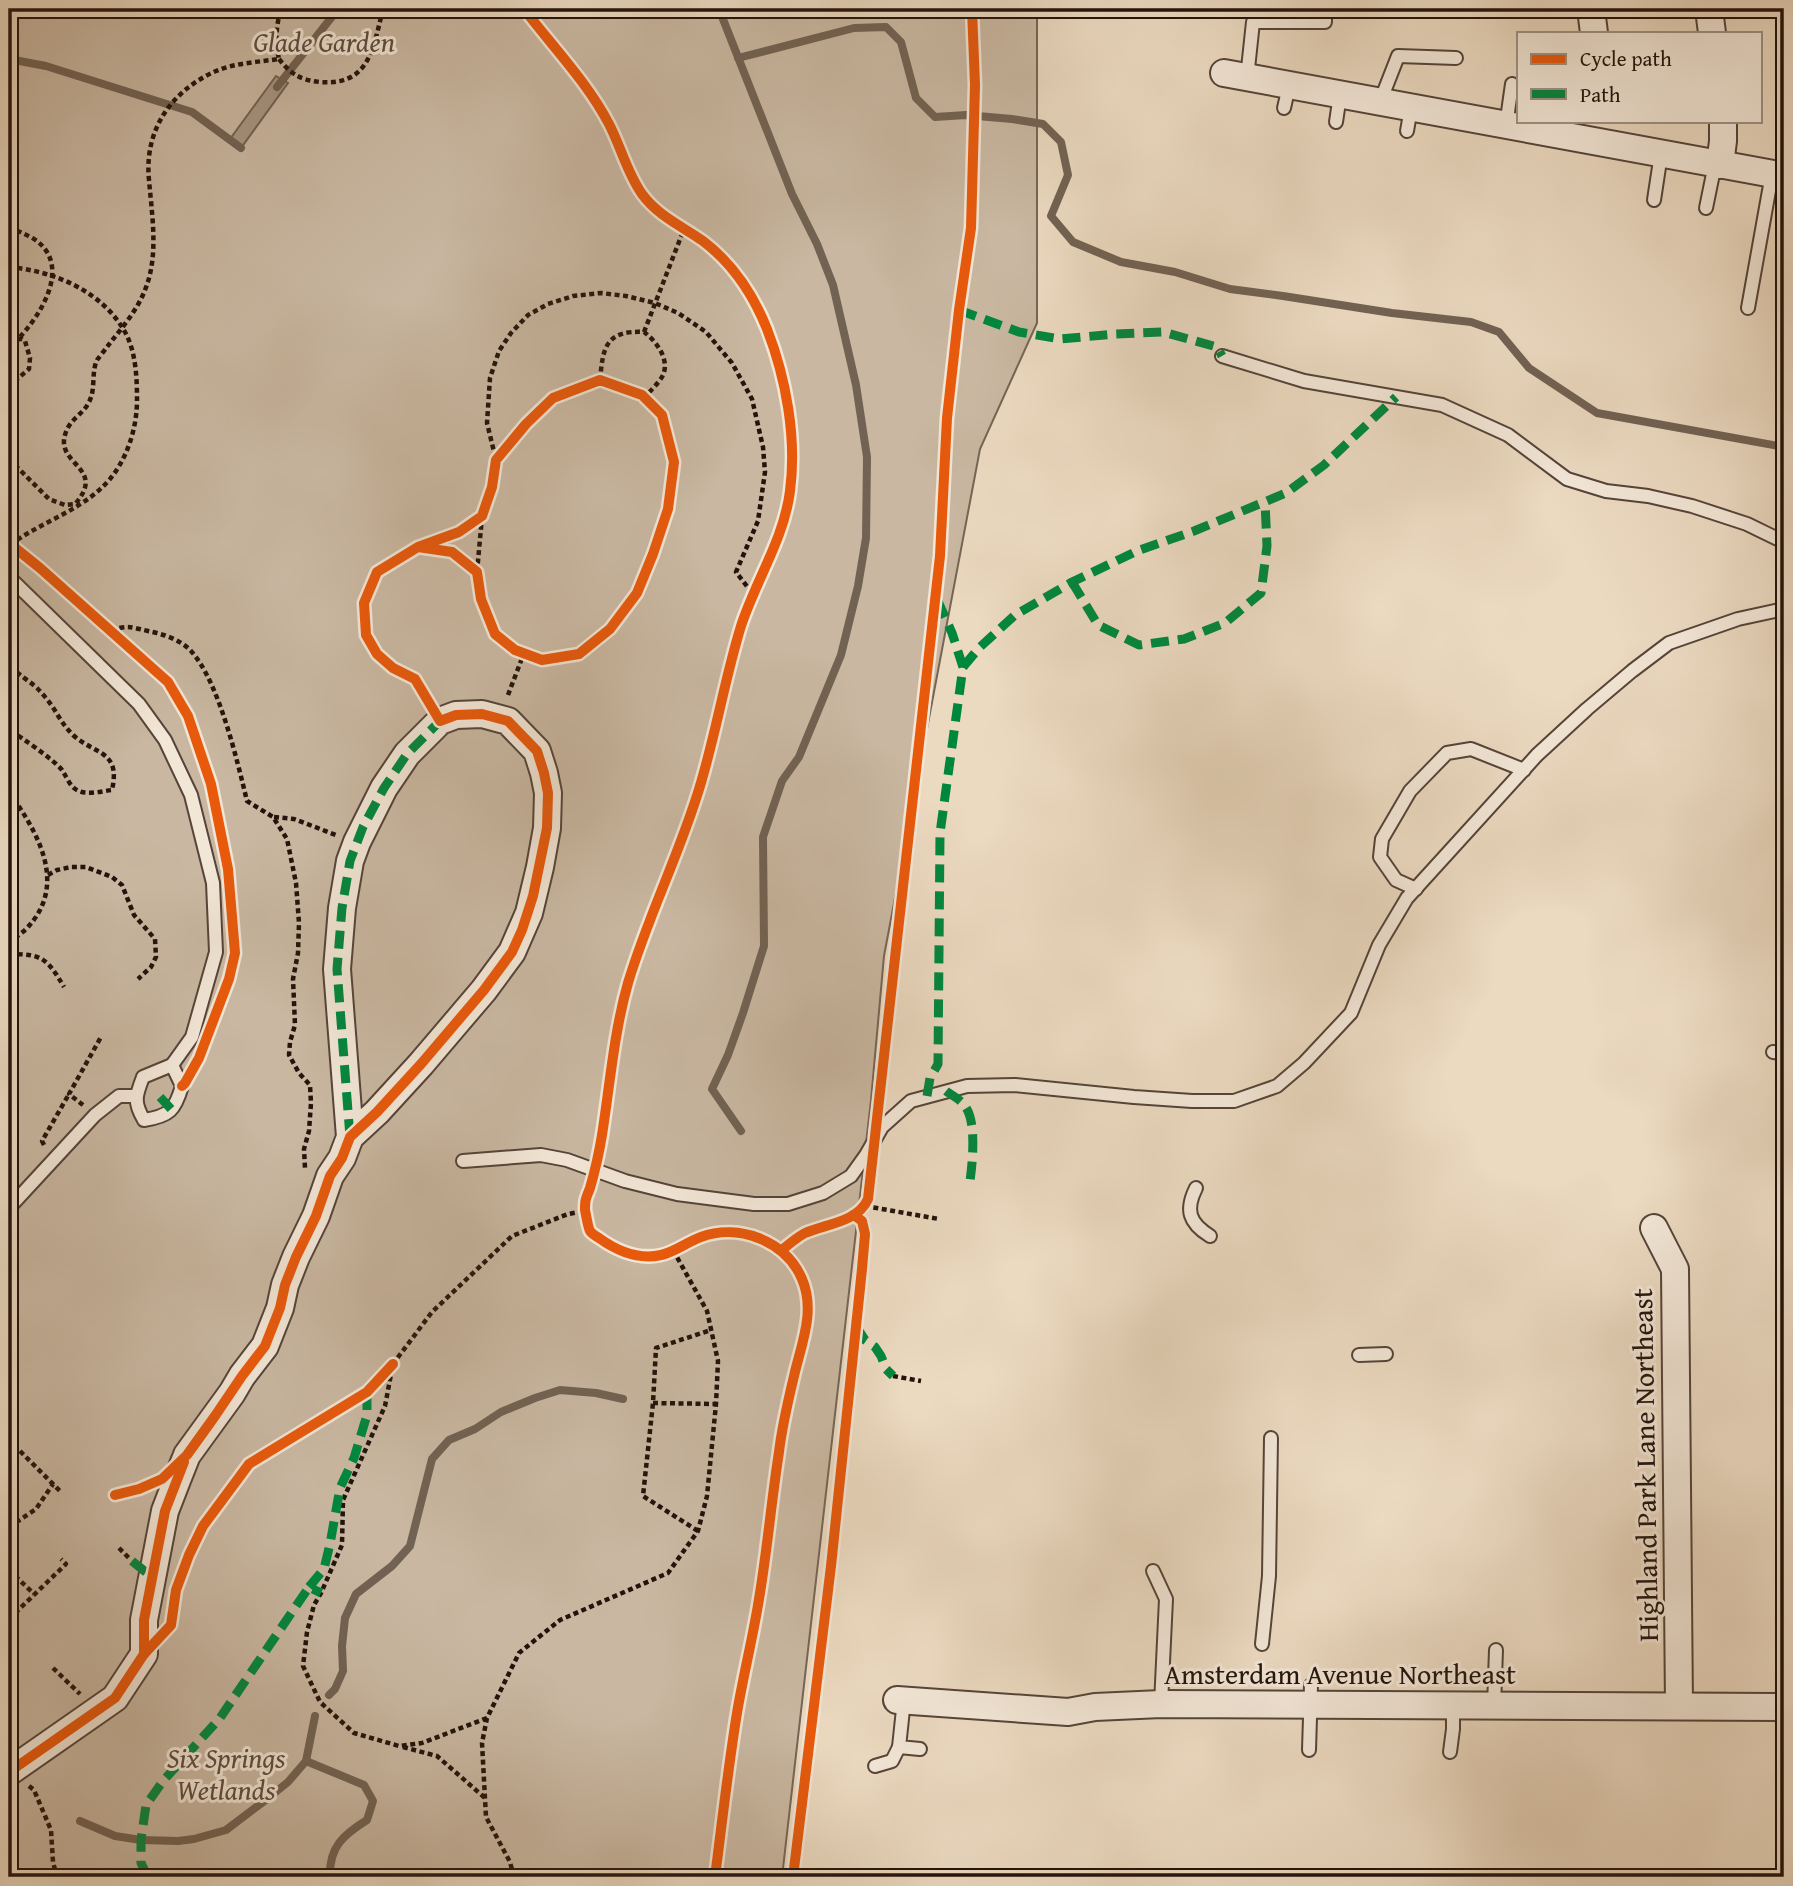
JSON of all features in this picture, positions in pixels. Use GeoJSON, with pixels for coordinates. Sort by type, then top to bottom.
{"type":"FeatureCollection","features":[{"type":"Feature","properties":{"kind":"street"},"geometry":{"type":"LineString","coordinates":[[1591,9],[1594,32]]}},
{"type":"Feature","properties":{"kind":"street"},"geometry":{"type":"LineString","coordinates":[[1709,9],[1712,32]]}},
{"type":"Feature","properties":{"kind":"street"},"geometry":{"type":"LineString","coordinates":[[1235,76],[1287,97],[1340,95],[1380,103],[1409,120],[1603,132],[1661,154],[1778,175]]}},
{"type":"Feature","properties":{"kind":"street"},"geometry":{"type":"LineString","coordinates":[[1718,165],[1723,141],[1723,122]]}},
{"type":"Feature","properties":{"kind":"street"},"geometry":{"type":"LineString","coordinates":[[10,1772],[115,1698],[144,1654],[144,1620],[165,1511],[187,1455],[265,1346],[280,1308],[285,1285],[316,1216],[330,1176],[342,1158],[350,1137],[421,1064],[484,990],[512,952],[529,913],[540,867],[547,828],[548,793],[537,751],[508,721],[482,714],[456,715],[440,721],[407,754],[384,788],[357,842],[350,861],[344,896],[337,969],[350,1137]]}},
{"type":"Feature","properties":{"kind":"street","name":"Highland Park Lane Northeast"},"geometry":{"type":"LineString","coordinates":[[1654,1228],[1675,1269],[1679,1706]]}},
{"type":"Feature","properties":{"kind":"street","name":"Amsterdam Avenue Northeast"},"geometry":{"type":"LineString","coordinates":[[901,1700],[1068,1712],[1095,1707],[1310,1695],[1453,1705],[1784,1707]]}},
{"type":"Feature","properties":{"kind":"lane"},"geometry":{"type":"LineString","coordinates":[[1235,76],[1253,16],[1325,22],[1325,9]]}},
{"type":"Feature","properties":{"kind":"lane"},"geometry":{"type":"LineString","coordinates":[[1380,103],[1398,56],[1456,58]]}},
{"type":"Feature","properties":{"kind":"lane"},"geometry":{"type":"LineString","coordinates":[[1506,126],[1512,84]]}},
{"type":"Feature","properties":{"kind":"lane"},"geometry":{"type":"LineString","coordinates":[[1336,122],[1340,95]]}},
{"type":"Feature","properties":{"kind":"lane"},"geometry":{"type":"LineString","coordinates":[[1654,200],[1661,154]]}},
{"type":"Feature","properties":{"kind":"lane"},"geometry":{"type":"LineString","coordinates":[[1706,208],[1718,165]]}},
{"type":"Feature","properties":{"kind":"lane"},"geometry":{"type":"LineString","coordinates":[[1748,308],[1778,175]]}},
{"type":"Feature","properties":{"kind":"lane"},"geometry":{"type":"LineString","coordinates":[[1222,356],[1304,381],[1442,405],[1508,435],[1567,479],[1606,491],[1648,496],[1692,506],[1747,524],[1782,541],[1784,545]]}},
{"type":"Feature","properties":{"kind":"lane"},"geometry":{"type":"LineString","coordinates":[[9,577],[139,704],[165,740],[191,795],[213,883],[216,952],[192,1037],[172,1065],[143,1077],[135,1096],[144,1120],[159,1117],[176,1105],[182,1086],[172,1065]]}},
{"type":"Feature","properties":{"kind":"lane"},"geometry":{"type":"LineString","coordinates":[[463,1161],[541,1155],[567,1160],[625,1181],[677,1194],[754,1204],[788,1204],[823,1193],[851,1176],[882,1127],[911,1101],[967,1086],[1015,1085],[1146,1098],[1234,1101],[1277,1086],[1304,1063],[1351,1013],[1379,945],[1407,898],[1524,770],[1587,709],[1669,643],[1738,619],[1784,609]]}},
{"type":"Feature","properties":{"kind":"lane"},"geometry":{"type":"LineString","coordinates":[[1416,889],[1396,880],[1380,857],[1382,839],[1410,791],[1447,753],[1471,749],[1524,770]]}},
{"type":"Feature","properties":{"kind":"lane"},"geometry":{"type":"LineString","coordinates":[[9,1208],[94,1115],[119,1096],[135,1096]]}},
{"type":"Feature","properties":{"kind":"lane"},"geometry":{"type":"LineString","coordinates":[[1196,1188],[1190,1201],[1191,1216],[1198,1228],[1210,1236]]}},
{"type":"Feature","properties":{"kind":"lane"},"geometry":{"type":"LineString","coordinates":[[1359,1355],[1387,1354]]}},
{"type":"Feature","properties":{"kind":"lane"},"geometry":{"type":"LineString","coordinates":[[1262,1644],[1269,1576],[1271,1438]]}},
{"type":"Feature","properties":{"kind":"lane"},"geometry":{"type":"LineString","coordinates":[[1153,1571],[1167,1599],[1161,1704]]}},
{"type":"Feature","properties":{"kind":"lane"},"geometry":{"type":"LineString","coordinates":[[1494,1706],[1496,1650]]}},
{"type":"Feature","properties":{"kind":"lane"},"geometry":{"type":"LineString","coordinates":[[1309,1750],[1310,1695]]}},
{"type":"Feature","properties":{"kind":"lane"},"geometry":{"type":"LineString","coordinates":[[875,1766],[892,1761],[899,1747],[901,1700]]}},
{"type":"Feature","properties":{"kind":"lane"},"geometry":{"type":"LineString","coordinates":[[1450,1752],[1453,1705]]}},
{"type":"Feature","properties":{"kind":"lane"},"geometry":{"type":"LineString","coordinates":[[899,1747],[919,1749]]}},
{"type":"Feature","properties":{"kind":"path"},"geometry":{"type":"LineString","coordinates":[[281,9],[276,43],[279,59],[290,73],[331,83],[355,76],[369,57],[383,9]]}},
{"type":"Feature","properties":{"kind":"path"},"geometry":{"type":"LineString","coordinates":[[9,459],[49,499],[65,505],[75,504],[85,494],[87,482],[63,446],[64,436],[70,422],[90,401],[97,360],[144,293],[150,275],[153,233],[149,160],[159,120],[173,100],[217,71],[279,59]]}},
{"type":"Feature","properties":{"kind":"path"},"geometry":{"type":"LineString","coordinates":[[9,227],[36,240],[50,257],[52,268],[51,287],[44,303],[32,325],[18,340]]}},
{"type":"Feature","properties":{"kind":"path"},"geometry":{"type":"LineString","coordinates":[[644,332],[683,228]]}},
{"type":"Feature","properties":{"kind":"path"},"geometry":{"type":"LineString","coordinates":[[9,267],[27,269],[68,282],[85,290],[112,315],[125,332],[132,349],[137,382],[137,416],[121,465],[97,493],[9,546]]}},
{"type":"Feature","properties":{"kind":"path"},"geometry":{"type":"LineString","coordinates":[[496,460],[552,398],[600,380],[642,395],[662,415],[674,462],[668,509],[653,554],[637,593],[610,629],[579,654],[542,660],[515,650],[495,634],[481,599],[477,572],[482,516],[492,486],[496,460],[487,423],[490,378],[499,351],[511,333],[528,315],[548,304],[573,296],[601,293],[655,303],[678,313],[706,332],[732,363],[752,399],[763,447],[765,472],[758,521],[736,572],[753,594]]}},
{"type":"Feature","properties":{"kind":"path"},"geometry":{"type":"LineString","coordinates":[[600,380],[602,352],[612,340],[627,332],[644,332],[658,344],[664,367],[663,375],[645,397]]}},
{"type":"Feature","properties":{"kind":"path"},"geometry":{"type":"LineString","coordinates":[[9,340],[25,341],[30,358],[30,366],[25,373],[9,386]]}},
{"type":"Feature","properties":{"kind":"path"},"geometry":{"type":"LineString","coordinates":[[440,721],[415,679],[393,668],[377,654],[366,635],[364,603],[377,572],[418,547],[460,532],[482,516]]}},
{"type":"Feature","properties":{"kind":"path"},"geometry":{"type":"LineString","coordinates":[[418,547],[452,552],[477,572]]}},
{"type":"Feature","properties":{"kind":"path"},"geometry":{"type":"LineString","coordinates":[[111,630],[126,626],[166,635],[190,650],[207,676],[224,721],[247,801],[273,817],[287,839],[296,883],[299,923],[298,953],[293,979],[295,1025],[289,1055],[299,1073],[310,1085],[309,1131],[304,1149],[306,1169],[313,1180],[327,1185]]}},
{"type":"Feature","properties":{"kind":"path"},"geometry":{"type":"LineString","coordinates":[[505,705],[524,653]]}},
{"type":"Feature","properties":{"kind":"path"},"geometry":{"type":"LineString","coordinates":[[9,657],[12,668],[36,688],[57,711],[63,725],[84,744],[98,749],[110,760],[115,776],[112,790],[79,791],[61,769],[9,730]]}},
{"type":"Feature","properties":{"kind":"path"},"geometry":{"type":"LineString","coordinates":[[9,792],[36,834],[44,854],[47,875],[45,896],[38,914],[25,930],[9,943]]}},
{"type":"Feature","properties":{"kind":"path"},"geometry":{"type":"LineString","coordinates":[[273,817],[294,819],[357,842]]}},
{"type":"Feature","properties":{"kind":"path"},"geometry":{"type":"LineString","coordinates":[[47,875],[71,867],[86,867],[112,877],[121,885],[134,915],[155,939],[156,957],[151,967],[138,979]]}},
{"type":"Feature","properties":{"kind":"path"},"geometry":{"type":"LineString","coordinates":[[9,954],[30,954],[46,960],[64,986]]}},
{"type":"Feature","properties":{"kind":"path"},"geometry":{"type":"LineString","coordinates":[[50,1164],[42,1141],[101,1037]]}},
{"type":"Feature","properties":{"kind":"path"},"geometry":{"type":"LineString","coordinates":[[69,1094],[94,1115]]}},
{"type":"Feature","properties":{"kind":"path"},"geometry":{"type":"LineString","coordinates":[[854,1215],[866,1202],[939,1219]]}},
{"type":"Feature","properties":{"kind":"path"},"geometry":{"type":"LineString","coordinates":[[176,1590],[203,1526],[249,1464],[368,1392],[432,1312],[512,1236],[585,1206],[588,1224]]}},
{"type":"Feature","properties":{"kind":"path"},"geometry":{"type":"LineString","coordinates":[[514,1877],[510,1862],[486,1817],[482,1743],[487,1718],[519,1653],[560,1620],[668,1573],[698,1531],[707,1496],[718,1362],[707,1311],[677,1248],[660,1255]]}},
{"type":"Feature","properties":{"kind":"path"},"geometry":{"type":"LineString","coordinates":[[698,1531],[643,1496],[656,1348],[711,1329]]}},
{"type":"Feature","properties":{"kind":"path"},"geometry":{"type":"LineString","coordinates":[[393,1364],[386,1406],[343,1500],[342,1545],[314,1605],[303,1666],[320,1702],[354,1733],[437,1756],[485,1798]]}},
{"type":"Feature","properties":{"kind":"path"},"geometry":{"type":"LineString","coordinates":[[893,1376],[920,1381]]}},
{"type":"Feature","properties":{"kind":"path"},"geometry":{"type":"LineString","coordinates":[[653,1403],[716,1404]]}},
{"type":"Feature","properties":{"kind":"path"},"geometry":{"type":"LineString","coordinates":[[14,1445],[61,1492]]}},
{"type":"Feature","properties":{"kind":"path"},"geometry":{"type":"LineString","coordinates":[[9,1528],[36,1509],[53,1484]]}},
{"type":"Feature","properties":{"kind":"path"},"geometry":{"type":"LineString","coordinates":[[119,1548],[132,1561]]}},
{"type":"Feature","properties":{"kind":"path"},"geometry":{"type":"LineString","coordinates":[[9,1619],[66,1564],[61,1559]]}},
{"type":"Feature","properties":{"kind":"path"},"geometry":{"type":"LineString","coordinates":[[9,1572],[34,1594]]}},
{"type":"Feature","properties":{"kind":"path"},"geometry":{"type":"LineString","coordinates":[[53,1668],[97,1710]]}},
{"type":"Feature","properties":{"kind":"path"},"geometry":{"type":"LineString","coordinates":[[399,1746],[422,1743],[487,1718]]}},
{"type":"Feature","properties":{"kind":"path"},"geometry":{"type":"LineString","coordinates":[[10,1772],[34,1790],[51,1830],[57,1877]]}},
{"type":"Feature","properties":{"kind":"path"},"geometry":{"type":"LineString","coordinates":[[42,1877],[54,1868]]}},
{"type":"Feature","properties":{"kind":"green space"},"geometry":{"type":"Polygon","coordinates":[[[9,9],[1037,9],[1037,323],[980,449],[884,956],[871,1100],[782,1877],[9,1877],[9,9]]]}},
{"type":"Feature","properties":{"kind":"shaded area"},"geometry":{"type":"Polygon","coordinates":[[[276,76],[288,83],[241,148],[230,139],[276,76]]]}},
{"type":"Feature","properties":{"kind":"waterway"},"geometry":{"type":"LineString","coordinates":[[277,87],[338,9]]}},
{"type":"Feature","properties":{"kind":"waterway"},"geometry":{"type":"LineString","coordinates":[[719,9],[792,194],[817,244],[833,285],[856,385],[867,457],[866,538],[858,586],[841,655],[799,757],[782,781],[763,837],[764,946],[728,1055],[712,1089],[741,1131]]}},
{"type":"Feature","properties":{"kind":"waterway"},"geometry":{"type":"LineString","coordinates":[[738,58],[854,28],[886,27],[901,42],[916,98],[935,117],[966,115],[1043,124],[1061,142],[1068,175],[1051,216],[1073,242],[1121,262],[1175,272],[1230,289],[1471,322],[1499,332],[1529,368],[1597,413],[1784,447]]}},
{"type":"Feature","properties":{"kind":"waterway"},"geometry":{"type":"LineString","coordinates":[[9,59],[46,66],[192,112],[241,148]]}},
{"type":"Feature","properties":{"kind":"waterway"},"geometry":{"type":"LineString","coordinates":[[329,1695],[335,1689],[343,1671],[345,1618],[356,1594],[392,1566],[410,1546],[432,1459],[449,1440],[475,1429],[501,1412],[560,1390],[596,1393],[623,1399]]}},
{"type":"Feature","properties":{"kind":"waterway"},"geometry":{"type":"LineString","coordinates":[[80,1821],[115,1836],[141,1840],[178,1841],[226,1830],[288,1782],[306,1761],[315,1716]]}},
{"type":"Feature","properties":{"kind":"waterway"},"geometry":{"type":"LineString","coordinates":[[306,1761],[364,1785],[373,1801],[367,1820],[344,1837],[335,1850],[330,1877]]}},
{"type":"Feature","properties":{"kind":"marked path"},"geometry":{"type":"LineString","coordinates":[[959,310],[1019,332],[1060,339],[1163,332],[1217,347],[1222,356]]}},
{"type":"Feature","properties":{"kind":"marked path"},"geometry":{"type":"LineString","coordinates":[[963,667],[979,648],[1015,615],[1072,582],[1137,551],[1286,493],[1324,465],[1396,397]]}},
{"type":"Feature","properties":{"kind":"marked path"},"geometry":{"type":"LineString","coordinates":[[1072,582],[1098,625],[1139,645],[1184,639],[1225,623],[1261,593],[1267,546],[1265,502]]}},
{"type":"Feature","properties":{"kind":"marked path"},"geometry":{"type":"LineString","coordinates":[[927,1096],[930,1078],[938,1064],[940,833],[963,667],[937,599]]}},
{"type":"Feature","properties":{"kind":"marked path"},"geometry":{"type":"LineString","coordinates":[[350,1137],[337,969],[342,908],[350,861],[363,827],[384,788],[407,754],[440,721],[446,719]]}},
{"type":"Feature","properties":{"kind":"marked path"},"geometry":{"type":"LineString","coordinates":[[946,1091],[962,1103],[971,1121],[973,1145],[969,1188]]}},
{"type":"Feature","properties":{"kind":"marked path"},"geometry":{"type":"LineString","coordinates":[[160,1097],[171,1109]]}},
{"type":"Feature","properties":{"kind":"marked path"},"geometry":{"type":"LineString","coordinates":[[856,1326],[865,1340],[875,1347],[886,1369],[893,1376]]}},
{"type":"Feature","properties":{"kind":"marked path"},"geometry":{"type":"LineString","coordinates":[[309,1587],[324,1569],[340,1488],[354,1458],[367,1415],[367,1392]]}},
{"type":"Feature","properties":{"kind":"marked path"},"geometry":{"type":"LineString","coordinates":[[132,1561],[153,1578]]}},
{"type":"Feature","properties":{"kind":"marked path"},"geometry":{"type":"LineString","coordinates":[[148,1877],[141,1863],[146,1805],[163,1781],[220,1718],[309,1587],[321,1593]]}},
{"type":"Feature","properties":{"kind":"cycle path"},"geometry":{"type":"LineString","coordinates":[[524,9],[580,79],[600,109],[632,177],[648,202],[714,250],[748,292],[774,348],[791,429],[792,471],[787,509],[776,543],[741,626],[700,786],[628,983],[616,1039],[600,1148],[585,1206],[592,1233],[613,1247],[636,1255],[661,1255],[716,1233],[731,1232],[760,1238],[785,1254],[795,1266],[806,1291],[806,1328],[782,1433],[756,1618],[739,1700],[715,1877]]}},
{"type":"Feature","properties":{"kind":"cycle path"},"geometry":{"type":"LineString","coordinates":[[782,1250],[805,1233],[857,1213],[868,1199],[940,556],[947,418],[971,228],[975,85],[972,9]]}},
{"type":"Feature","properties":{"kind":"cycle path"},"geometry":{"type":"LineString","coordinates":[[115,1495],[162,1479],[187,1455],[265,1346],[296,1257],[316,1216],[330,1176],[342,1158],[350,1137],[421,1064],[484,990],[512,952],[533,896],[547,828],[548,793],[537,751],[508,721],[482,714],[456,715],[440,721],[415,679],[393,668],[377,654],[366,635],[364,603],[377,572],[418,547],[459,532],[482,516],[492,487],[496,460],[526,424],[553,398],[600,380],[642,395],[662,415],[674,462],[668,509],[653,554],[637,593],[610,629],[579,654],[542,660],[515,650],[495,634],[481,599],[477,572],[452,552],[418,547]]}},
{"type":"Feature","properties":{"kind":"cycle path"},"geometry":{"type":"LineString","coordinates":[[9,543],[168,682],[188,716],[211,784],[228,869],[235,953],[229,979],[199,1058],[182,1086]]}},
{"type":"Feature","properties":{"kind":"cycle path"},"geometry":{"type":"LineString","coordinates":[[793,1877],[831,1566],[862,1269],[865,1234],[862,1221],[854,1215]]}},
{"type":"Feature","properties":{"kind":"cycle path"},"geometry":{"type":"LineString","coordinates":[[144,1654],[171,1625],[176,1590],[203,1526],[249,1464],[367,1392],[393,1364]]}},
{"type":"Feature","properties":{"kind":"cycle path"},"geometry":{"type":"LineString","coordinates":[[9,1772],[115,1698],[144,1654],[144,1620],[165,1511],[184,1462]]}},
{"type":"Feature","properties":{"kind":"park label","name":"Glade Garden"},"geometry":{"type":"Point","coordinates":[324,42]}},
{"type":"Feature","properties":{"kind":"park label","name":"Six Springs Wetlands"},"geometry":{"type":"Point","coordinates":[226,1774]}}]}
